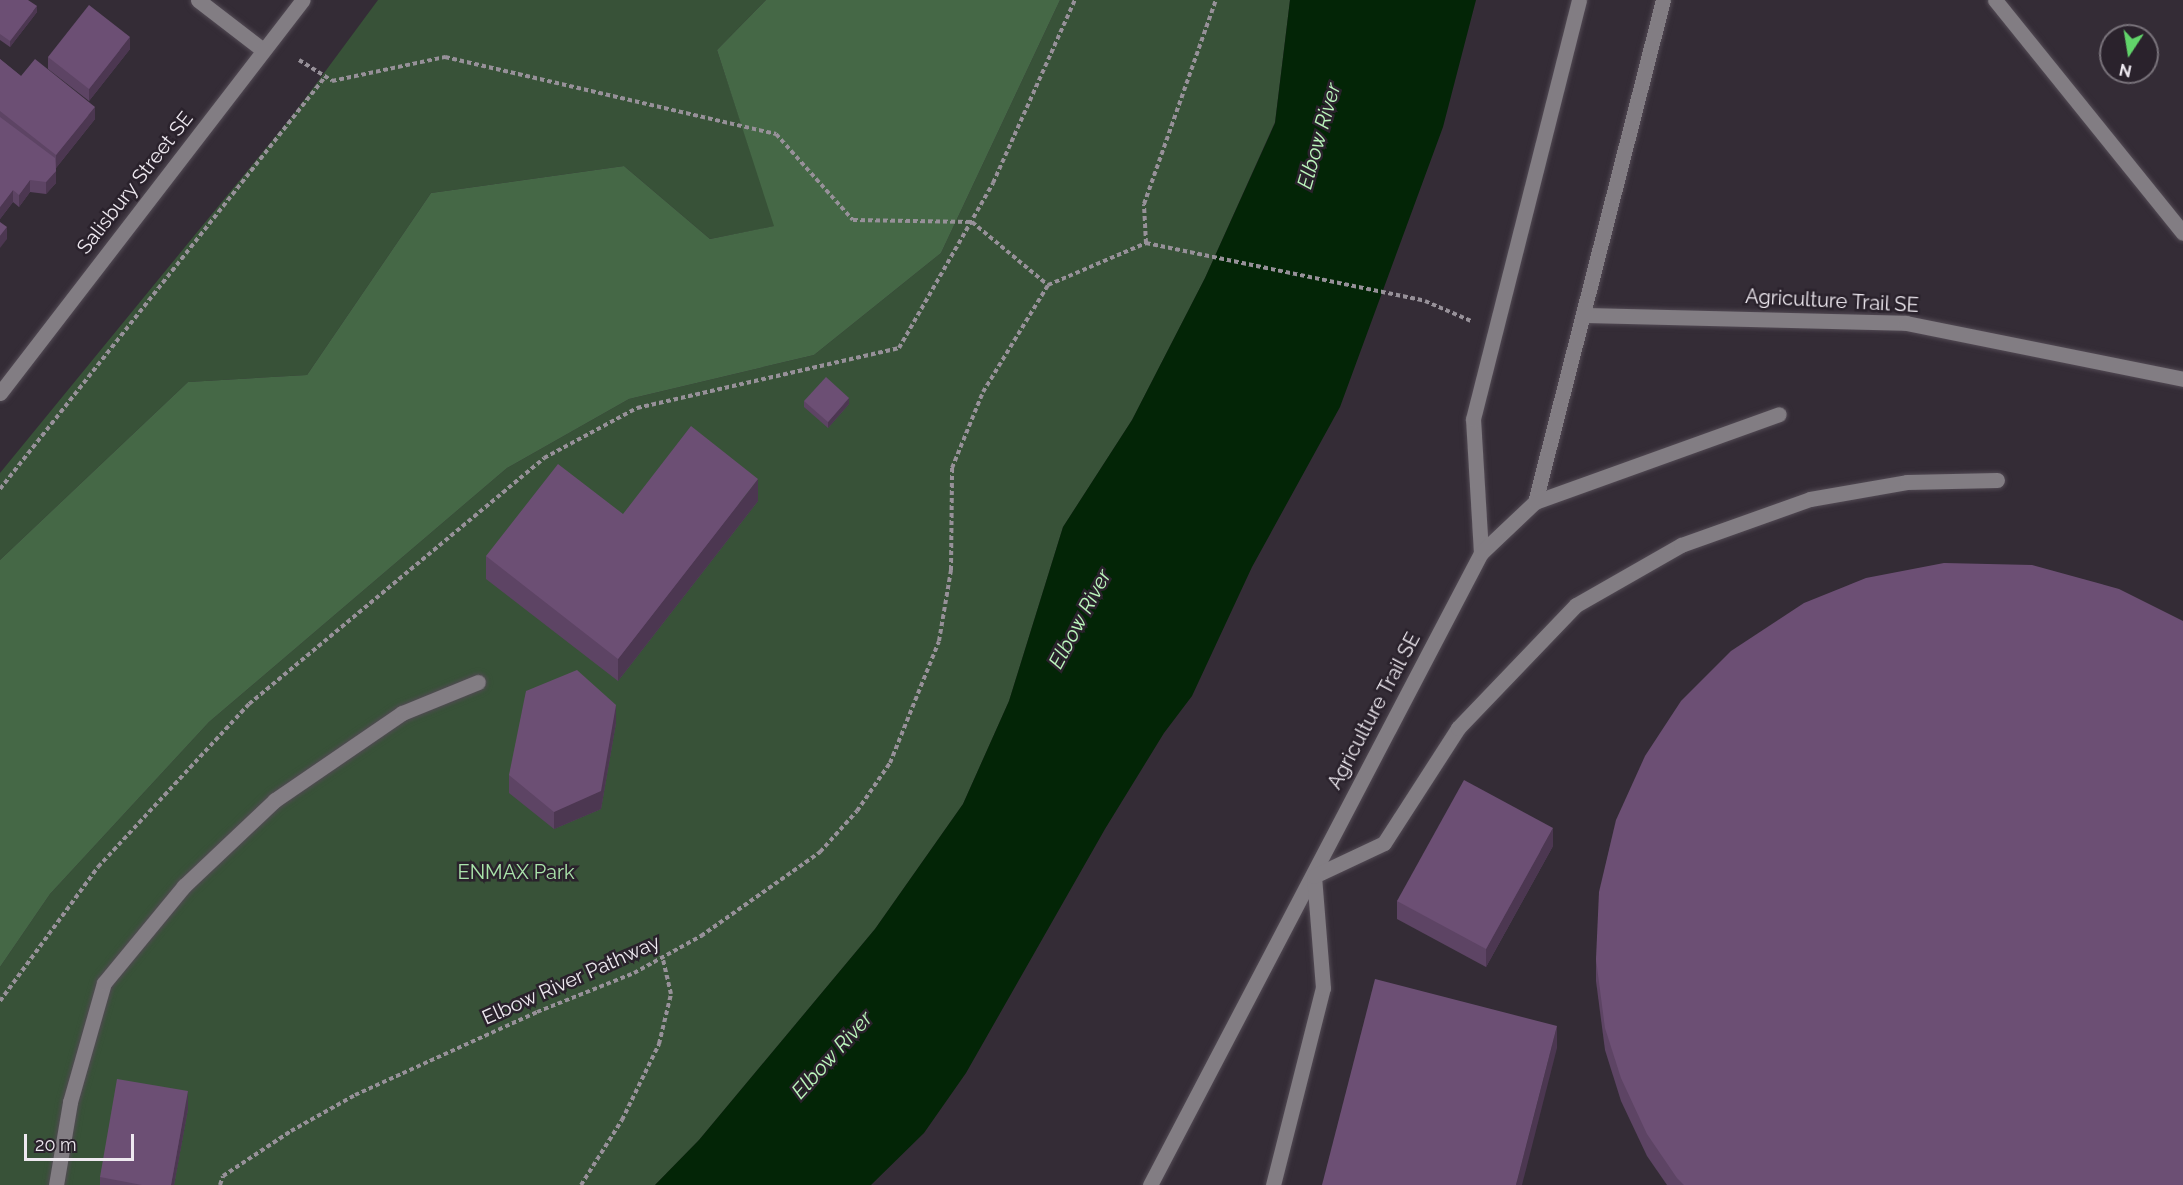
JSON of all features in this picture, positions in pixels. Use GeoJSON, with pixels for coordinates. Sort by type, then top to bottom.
{"type":"FeatureCollection","features":[{"type":"Feature","properties":{"kind":"street"},"geometry":{"type":"LineString","coordinates":[[198,0],[263,50]]}},
{"type":"Feature","properties":{"kind":"street","name":"Salisbury Street SE"},"geometry":{"type":"LineString","coordinates":[[0,393],[303,0]]}},
{"type":"Feature","properties":{"kind":"street"},"geometry":{"type":"LineString","coordinates":[[1481,553],[1473,419],[1579,0]]}},
{"type":"Feature","properties":{"kind":"street"},"geometry":{"type":"LineString","coordinates":[[1535,502],[1662,0]]}},
{"type":"Feature","properties":{"kind":"street"},"geometry":{"type":"LineString","coordinates":[[1995,0],[2183,233]]}},
{"type":"Feature","properties":{"kind":"street","name":"Agriculture Trail SE"},"geometry":{"type":"LineString","coordinates":[[1582,315],[1906,323],[2183,379]]}},
{"type":"Feature","properties":{"kind":"street","name":"Agriculture Trail SE"},"geometry":{"type":"LineString","coordinates":[[1150,1185],[1314,876],[1481,553],[1535,502],[1779,414]]}},
{"type":"Feature","properties":{"kind":"street"},"geometry":{"type":"LineString","coordinates":[[1273,1185],[1323,988],[1314,876],[1384,843],[1458,728],[1576,605],[1682,545],[1810,499],[1907,482],[1997,480]]}},
{"type":"Feature","properties":{"kind":"street"},"geometry":{"type":"LineString","coordinates":[[56,1185],[70,1102],[104,983],[184,886],[275,800],[402,713],[478,682]]}},
{"type":"Feature","properties":{"kind":"path"},"geometry":{"type":"LineString","coordinates":[[0,1001],[98,867],[249,704],[544,458],[637,408],[899,348],[993,183],[1075,0]]}},
{"type":"Feature","properties":{"kind":"path"},"geometry":{"type":"LineString","coordinates":[[1146,243],[1144,204],[1216,0]]}},
{"type":"Feature","properties":{"kind":"path"},"geometry":{"type":"LineString","coordinates":[[299,60],[332,81],[445,57],[776,134],[853,220],[972,222],[1048,285],[1146,243],[1425,301],[1496,333]]}},
{"type":"Feature","properties":{"kind":"path"},"geometry":{"type":"LineString","coordinates":[[0,489],[325,76]]}},
{"type":"Feature","properties":{"kind":"path","name":"Elbow River Pathway"},"geometry":{"type":"LineString","coordinates":[[220,1185],[223,1176],[291,1131],[355,1095],[663,958],[744,908],[820,852],[857,811],[890,763],[939,641],[951,570],[952,468],[983,392],[1048,285]]}},
{"type":"Feature","properties":{"kind":"path"},"geometry":{"type":"LineString","coordinates":[[581,1185],[622,1120],[659,1044],[671,994],[663,958]]}},
{"type":"Feature","properties":{"kind":"green space"},"geometry":{"type":"Polygon","coordinates":[[[378,0],[766,0],[717,50],[775,226],[710,239],[624,166],[431,193],[307,375],[188,382],[0,560],[0,473],[293,115],[378,0]]]}},
{"type":"Feature","properties":{"kind":"green space","name":"ENMAX Park"},"geometry":{"type":"Polygon","coordinates":[[[1060,0],[1290,0],[1275,122],[1205,278],[1132,420],[1063,527],[1009,701],[963,804],[875,929],[699,1140],[655,1185],[0,1185],[0,967],[50,894],[209,722],[507,468],[629,399],[814,355],[941,253],[1060,0]]]}},
{"type":"Feature","properties":{"kind":"shaded area"},"geometry":{"type":"Polygon","coordinates":[[[766,0],[1060,0],[941,253],[814,355],[629,399],[507,468],[209,722],[50,894],[0,967],[0,560],[188,382],[307,375],[431,193],[624,166],[710,239],[774,226],[717,50],[766,0]]]}},
{"type":"Feature","properties":{"kind":"water","name":"Elbow River"},"geometry":{"type":"Polygon","coordinates":[[[1290,0],[1476,0],[1443,127],[1340,407],[1252,567],[1192,696],[1164,733],[1105,829],[966,1073],[924,1133],[871,1185],[655,1185],[699,1140],[875,929],[963,804],[1009,701],[1063,527],[1132,420],[1205,278],[1275,123],[1290,0]]]}},
{"type":"Feature","properties":{"kind":"building"},"geometry":{"type":"Polygon","coordinates":[[[0,0],[28,0],[37,6],[10,41],[0,34],[0,0]]]}},
{"type":"Feature","properties":{"kind":"building"},"geometry":{"type":"Polygon","coordinates":[[[89,5],[130,37],[89,89],[48,57],[89,5]]]}},
{"type":"Feature","properties":{"kind":"building"},"geometry":{"type":"Polygon","coordinates":[[[0,59],[21,76],[35,59],[95,107],[56,155],[0,111],[0,59]]]}},
{"type":"Feature","properties":{"kind":"building"},"geometry":{"type":"Polygon","coordinates":[[[0,117],[55,158],[56,171],[46,182],[30,180],[19,195],[13,190],[0,207],[0,117]]]}},
{"type":"Feature","properties":{"kind":"building"},"geometry":{"type":"Polygon","coordinates":[[[0,222],[7,227],[0,236],[0,222]]]}},
{"type":"Feature","properties":{"kind":"building"},"geometry":{"type":"Polygon","coordinates":[[[826,377],[849,398],[828,422],[804,401],[826,377]]]}},
{"type":"Feature","properties":{"kind":"building"},"geometry":{"type":"Polygon","coordinates":[[[691,426],[758,479],[618,659],[486,556],[558,464],[623,514],[691,426]]]}},
{"type":"Feature","properties":{"kind":"building"},"geometry":{"type":"Polygon","coordinates":[[[1944,563],[2032,565],[2119,589],[2183,621],[2183,1185],[1684,1185],[1647,1134],[1621,1078],[1605,1028],[1596,959],[1599,892],[1616,820],[1645,756],[1681,701],[1731,651],[1804,603],[1866,578],[1944,563]]]}},
{"type":"Feature","properties":{"kind":"building"},"geometry":{"type":"Polygon","coordinates":[[[577,670],[616,705],[601,791],[554,812],[509,775],[526,691],[577,670]]]}},
{"type":"Feature","properties":{"kind":"building"},"geometry":{"type":"Polygon","coordinates":[[[1464,780],[1553,828],[1486,949],[1397,901],[1464,780]]]}},
{"type":"Feature","properties":{"kind":"building"},"geometry":{"type":"Polygon","coordinates":[[[1375,979],[1557,1026],[1516,1185],[1322,1185],[1375,979]]]}},
{"type":"Feature","properties":{"kind":"building"},"geometry":{"type":"Polygon","coordinates":[[[117,1079],[188,1091],[171,1185],[142,1185],[100,1177],[117,1079]]]}}]}
